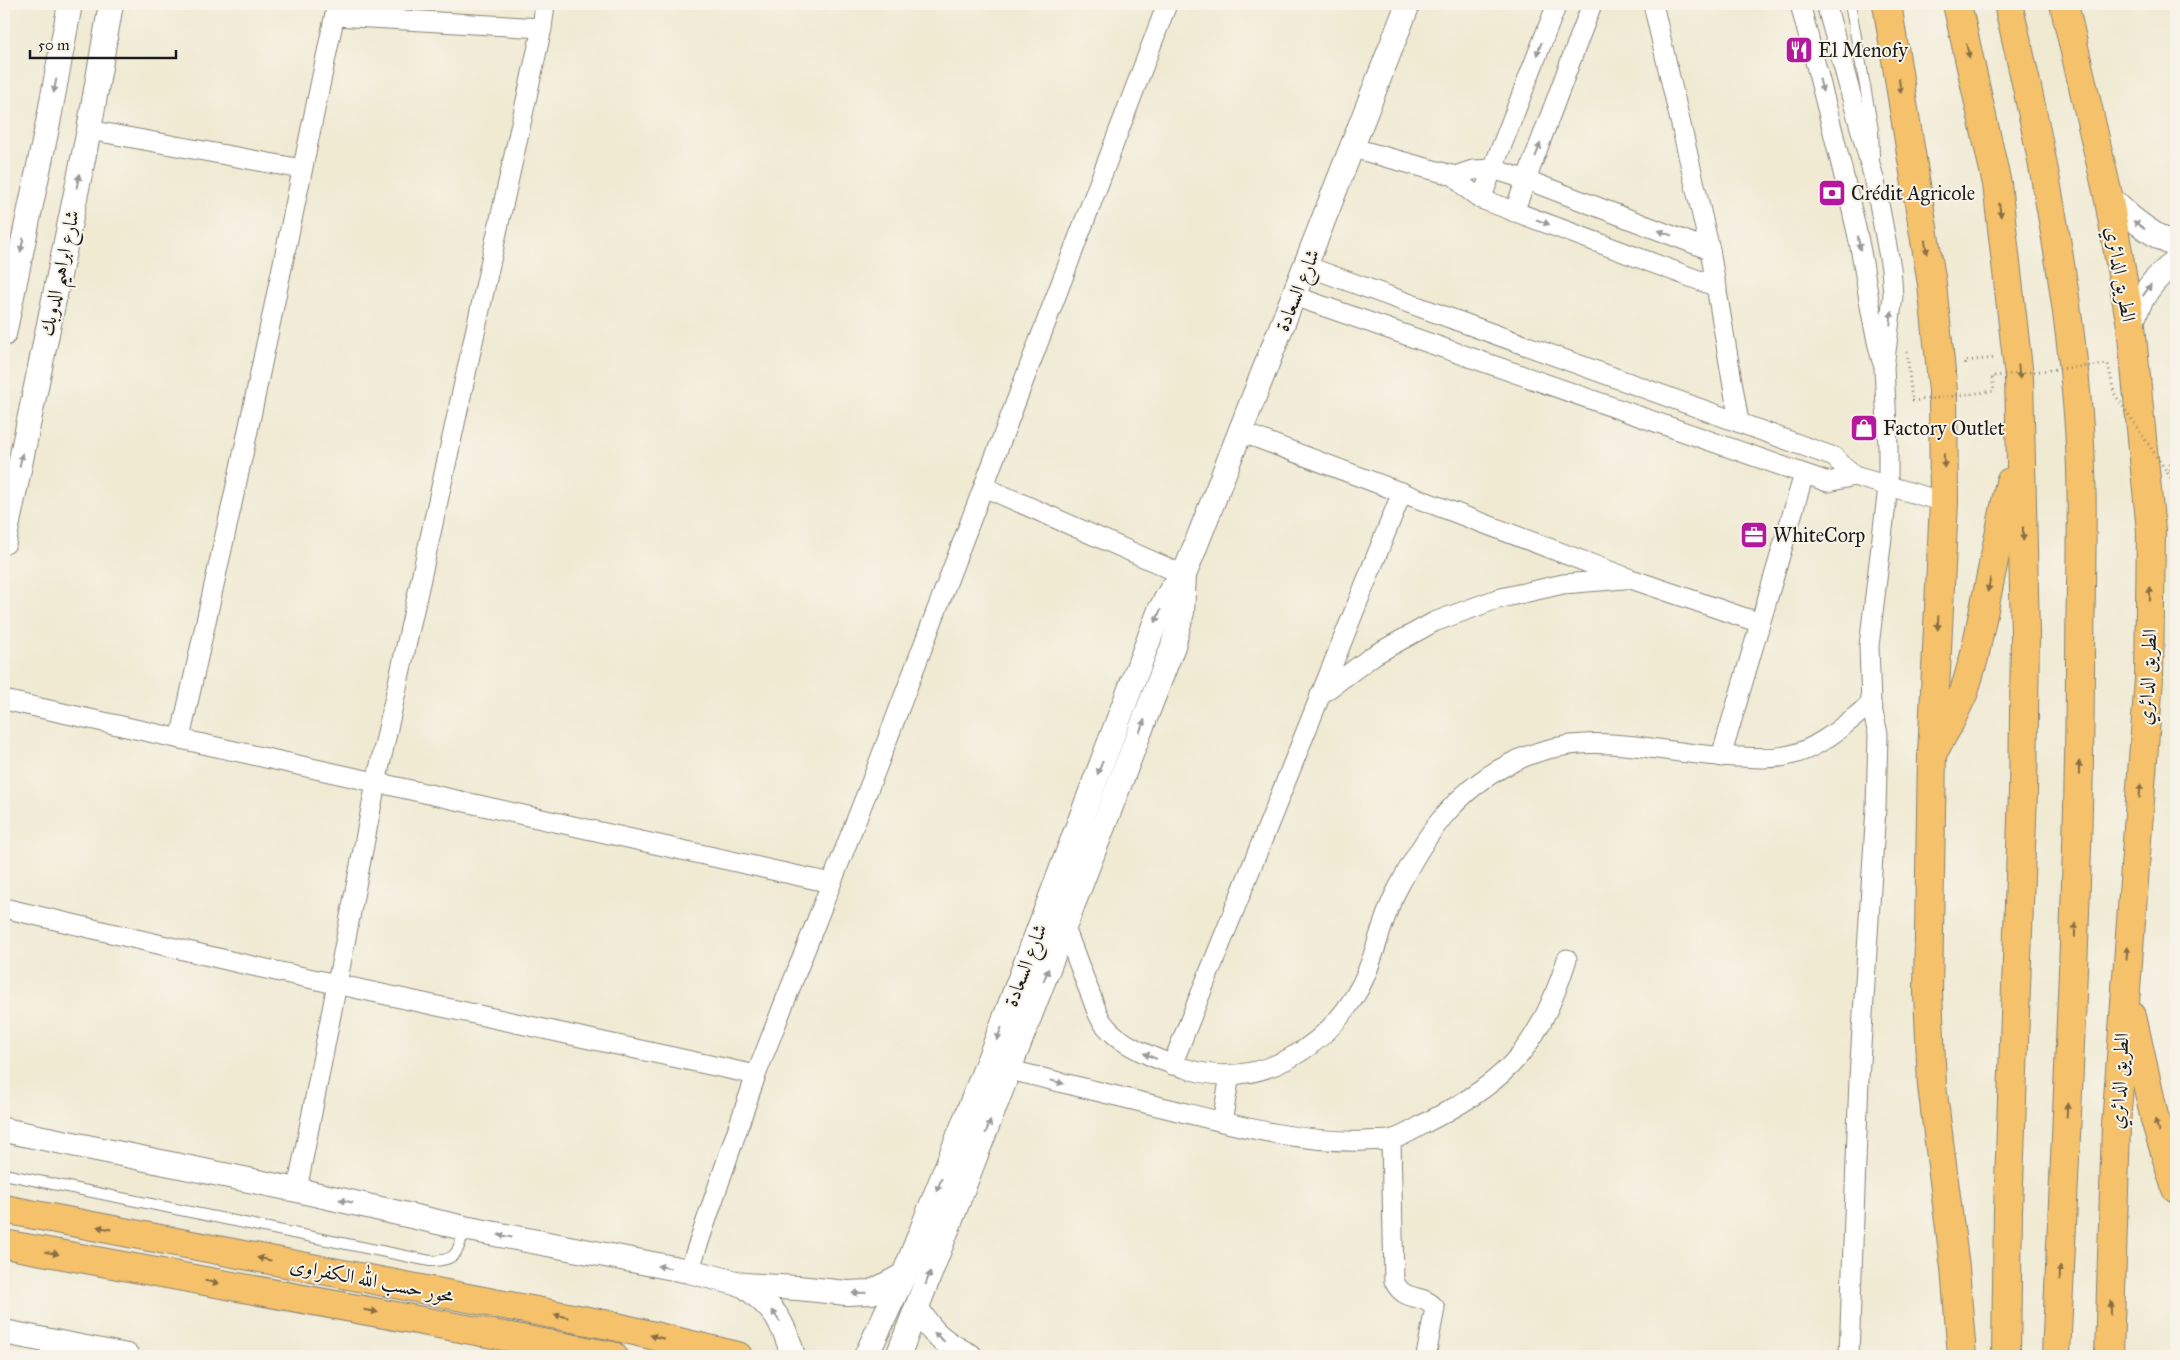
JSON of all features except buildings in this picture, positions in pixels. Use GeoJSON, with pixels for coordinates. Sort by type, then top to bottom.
{"type":"FeatureCollection","features":[{"type":"Feature","properties":{"kind":"main road"},"geometry":{"type":"LineString","coordinates":[[1887,4],[1932,284],[1942,391],[1944,502],[1932,754],[1928,992],[1932,1076],[1955,1268],[1962,1356]]}},
{"type":"Feature","properties":{"kind":"main road"},"geometry":{"type":"LineString","coordinates":[[1957,4],[1997,184],[2017,355],[2020,434],[2025,634],[2023,792],[2008,1210],[2006,1356]]}},
{"type":"Feature","properties":{"kind":"main road"},"geometry":{"type":"LineString","coordinates":[[2008,4],[2029,93],[2059,261],[2078,412],[2081,465],[2080,732],[2074,965],[2056,1356]]}},
{"type":"Feature","properties":{"kind":"main road","name":"الطريق الدائري"},"geometry":{"type":"LineString","coordinates":[[2064,4],[2108,196],[2131,326],[2151,531],[2149,678],[2125,981],[2116,1126],[2109,1356]]}},
{"type":"Feature","properties":{"kind":"main road"},"geometry":{"type":"LineString","coordinates":[[1932,754],[1950,724],[1974,658],[2020,434]]}},
{"type":"Feature","properties":{"kind":"main road"},"geometry":{"type":"LineString","coordinates":[[2125,981],[2155,1120],[2176,1189]]}},
{"type":"Feature","properties":{"kind":"main road","name":"محور حسب الله الكفراوى"},"geometry":{"type":"LineString","coordinates":[[4,1209],[609,1325],[738,1356]]}},
{"type":"Feature","properties":{"kind":"main road","name":"محور حسب الله الكفراوى"},"geometry":{"type":"LineString","coordinates":[[4,1244],[608,1355]]}},
{"type":"Feature","properties":{"kind":"street","name":"شارع ابراهيم الدوبك"},"geometry":{"type":"LineString","coordinates":[[4,334],[50,114],[70,4]]}},
{"type":"Feature","properties":{"kind":"street","name":"شارع ابراهيم الدوبك"},"geometry":{"type":"LineString","coordinates":[[4,542],[89,130],[111,4]]}},
{"type":"Feature","properties":{"kind":"street"},"geometry":{"type":"LineString","coordinates":[[297,1190],[376,783],[542,28],[545,4]]}},
{"type":"Feature","properties":{"kind":"street"},"geometry":{"type":"LineString","coordinates":[[689,1271],[756,1075],[984,487],[1166,4]]}},
{"type":"Feature","properties":{"kind":"street","name":"شارع السعادة"},"geometry":{"type":"LineString","coordinates":[[898,1356],[1173,646],[1182,612],[1184,575],[1408,4]]}},
{"type":"Feature","properties":{"kind":"street"},"geometry":{"type":"LineString","coordinates":[[1481,200],[1557,4]]}},
{"type":"Feature","properties":{"kind":"street"},"geometry":{"type":"LineString","coordinates":[[1514,212],[1592,4]]}},
{"type":"Feature","properties":{"kind":"street"},"geometry":{"type":"LineString","coordinates":[[1653,4],[1710,250],[1739,422]]}},
{"type":"Feature","properties":{"kind":"street"},"geometry":{"type":"LineString","coordinates":[[1800,4],[1848,189],[1860,244],[1875,337],[1884,366]]}},
{"type":"Feature","properties":{"kind":"street"},"geometry":{"type":"LineString","coordinates":[[1826,4],[1875,182],[1891,268],[1892,287],[1890,324],[1884,366],[1888,487],[1870,646],[1871,704],[1878,734],[1876,808],[1859,1078],[1848,1356]]}},
{"type":"Feature","properties":{"kind":"street"},"geometry":{"type":"LineString","coordinates":[[180,739],[245,445],[337,10],[542,28]]}},
{"type":"Feature","properties":{"kind":"street"},"geometry":{"type":"LineString","coordinates":[[89,130],[302,169]]}},
{"type":"Feature","properties":{"kind":"street"},"geometry":{"type":"LineString","coordinates":[[1353,148],[1455,176],[1481,200],[1716,288]]}},
{"type":"Feature","properties":{"kind":"street"},"geometry":{"type":"LineString","coordinates":[[1455,176],[1473,170],[1492,169],[1527,180],[1710,250]]}},
{"type":"Feature","properties":{"kind":"street"},"geometry":{"type":"LineString","coordinates":[[2108,196],[2122,212],[2139,226],[2176,246]]}},
{"type":"Feature","properties":{"kind":"street"},"geometry":{"type":"LineString","coordinates":[[2131,326],[2137,306],[2147,288],[2161,272],[2176,262]]}},
{"type":"Feature","properties":{"kind":"street"},"geometry":{"type":"LineString","coordinates":[[1306,266],[1834,456],[1854,476],[1944,502]]}},
{"type":"Feature","properties":{"kind":"street"},"geometry":{"type":"LineString","coordinates":[[1294,296],[1828,482],[1854,476]]}},
{"type":"Feature","properties":{"kind":"street"},"geometry":{"type":"LineString","coordinates":[[1241,432],[1631,579],[1760,624]]}},
{"type":"Feature","properties":{"kind":"street"},"geometry":{"type":"LineString","coordinates":[[1721,757],[1804,474]]}},
{"type":"Feature","properties":{"kind":"street"},"geometry":{"type":"LineString","coordinates":[[984,487],[1184,575]]}},
{"type":"Feature","properties":{"kind":"street"},"geometry":{"type":"LineString","coordinates":[[1172,1065],[1402,492]]}},
{"type":"Feature","properties":{"kind":"street","name":"شارع السعادة"},"geometry":{"type":"LineString","coordinates":[[866,1356],[904,1275],[997,1039],[1160,610],[1172,589],[1184,575]]}},
{"type":"Feature","properties":{"kind":"street"},"geometry":{"type":"LineString","coordinates":[[1320,696],[1374,655],[1443,619],[1497,599],[1563,584],[1631,579]]}},
{"type":"Feature","properties":{"kind":"street"},"geometry":{"type":"LineString","coordinates":[[4,700],[831,884]]}},
{"type":"Feature","properties":{"kind":"street"},"geometry":{"type":"LineString","coordinates":[[1065,928],[1100,1019],[1121,1039],[1145,1054],[1172,1065],[1206,1074],[1230,1075],[1257,1072],[1278,1064],[1316,1040],[1333,1024],[1359,988],[1369,968],[1379,930],[1394,895],[1423,844],[1450,808],[1490,775],[1513,762],[1537,753],[1562,746],[1588,743],[1614,743],[1681,754],[1775,758],[1805,750],[1871,704]]}},
{"type":"Feature","properties":{"kind":"street"},"geometry":{"type":"LineString","coordinates":[[4,908],[336,984],[756,1075]]}},
{"type":"Feature","properties":{"kind":"street"},"geometry":{"type":"LineString","coordinates":[[1010,1070],[1222,1122],[1307,1140],[1343,1142],[1391,1140],[1467,1102],[1496,1080],[1521,1054],[1542,1025],[1557,992],[1567,959]]}},
{"type":"Feature","properties":{"kind":"street"},"geometry":{"type":"LineString","coordinates":[[1222,1122],[1230,1075]]}},
{"type":"Feature","properties":{"kind":"street"},"geometry":{"type":"LineString","coordinates":[[4,1130],[297,1190],[464,1228],[689,1271],[744,1285],[847,1293],[872,1292],[904,1275]]}},
{"type":"Feature","properties":{"kind":"street"},"geometry":{"type":"LineString","coordinates":[[1391,1140],[1394,1281],[1403,1293],[1430,1302],[1435,1308],[1426,1356]]}},
{"type":"Feature","properties":{"kind":"street"},"geometry":{"type":"LineString","coordinates":[[744,1285],[769,1304],[786,1330],[793,1356]]}},
{"type":"Feature","properties":{"kind":"street"},"geometry":{"type":"LineString","coordinates":[[917,1308],[926,1324],[939,1338],[968,1356]]}},
{"type":"Feature","properties":{"kind":"street"},"geometry":{"type":"LineString","coordinates":[[4,1332],[128,1356]]}},
{"type":"Feature","properties":{"kind":"lane"},"geometry":{"type":"LineString","coordinates":[[1850,4],[1874,130],[1875,182]]}},
{"type":"Feature","properties":{"kind":"lane"},"geometry":{"type":"LineString","coordinates":[[4,1174],[430,1261],[450,1259],[458,1252],[464,1228]]}},
{"type":"Feature","properties":{"kind":"path"},"geometry":{"type":"LineString","coordinates":[[1965,360],[2017,355]]}},
{"type":"Feature","properties":{"kind":"path"},"geometry":{"type":"LineString","coordinates":[[1912,401],[1994,391],[1992,376],[2108,364],[2114,393],[2175,484],[2176,500]]}},
{"type":"Feature","properties":{"kind":"place","name":"El Menofy"},"geometry":{"type":"Point","coordinates":[1799,50]}},
{"type":"Feature","properties":{"kind":"place","name":"Crédit Agricole"},"geometry":{"type":"Point","coordinates":[1832,193]}},
{"type":"Feature","properties":{"kind":"place","name":"Factory Outlet"},"geometry":{"type":"Point","coordinates":[1864,428]}},
{"type":"Feature","properties":{"kind":"place","name":"WhiteCorp"},"geometry":{"type":"Point","coordinates":[1754,535]}}]}
